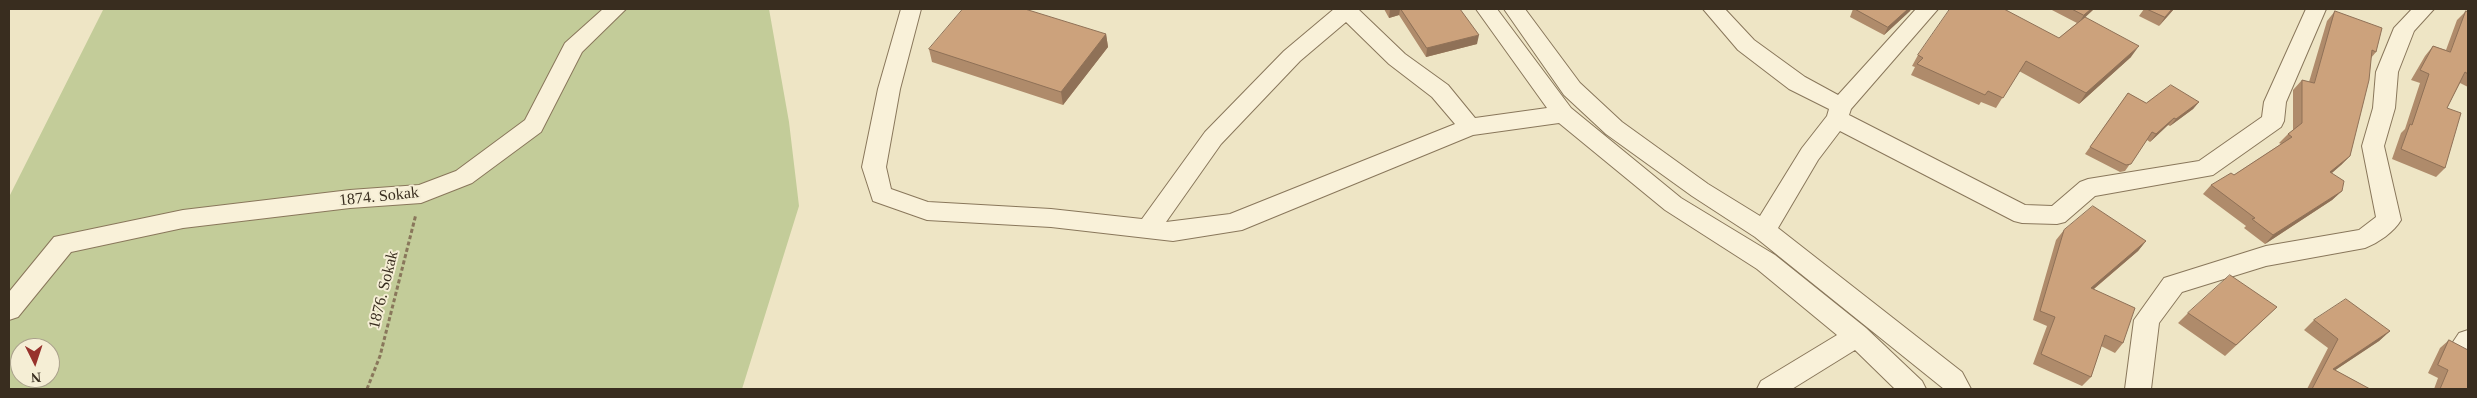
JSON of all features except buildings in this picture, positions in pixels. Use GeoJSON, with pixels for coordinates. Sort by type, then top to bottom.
{"type":"FeatureCollection","features":[{"type":"Feature","properties":{"kind":"street","name":"1874. Sokak"},"geometry":{"type":"LineString","coordinates":[[9,310],[63,244],[183,219],[350,199],[421,194],[464,177],[533,126],[573,48],[616,9]]}},
{"type":"Feature","properties":{"kind":"street"},"geometry":{"type":"LineString","coordinates":[[911,9],[889,89],[874,167],[881,195],[927,211],[1052,218],[1173,232],[1233,223],[1470,127],[1563,114]]}},
{"type":"Feature","properties":{"kind":"street"},"geometry":{"type":"LineString","coordinates":[[1148,229],[1213,138],[1292,56],[1347,9],[1360,25],[1397,58],[1440,91],[1470,127]]}},
{"type":"Feature","properties":{"kind":"street"},"geometry":{"type":"LineString","coordinates":[[1486,9],[1563,114],[1673,204],[1766,262],[1857,336],[1913,389]]}},
{"type":"Feature","properties":{"kind":"street"},"geometry":{"type":"LineString","coordinates":[[1514,9],[1572,89],[1614,128],[1700,190],[1764,230],[1953,380],[1958,389]]}},
{"type":"Feature","properties":{"kind":"street"},"geometry":{"type":"LineString","coordinates":[[1713,9],[1746,45],[1839,112],[2022,214],[2057,215],[2088,188],[2205,169],[2274,121],[2276,102],[2316,9]]}},
{"type":"Feature","properties":{"kind":"street"},"geometry":{"type":"LineString","coordinates":[[1764,230],[1810,154],[1839,112],[1928,9]]}},
{"type":"Feature","properties":{"kind":"street"},"geometry":{"type":"LineString","coordinates":[[2138,389],[2146,320],[2173,285],[2266,256],[2366,238],[2389,220],[2373,146],[2384,108],[2387,72],[2405,28],[2424,9]]}},
{"type":"Feature","properties":{"kind":"street"},"geometry":{"type":"LineString","coordinates":[[1770,389],[1857,336]]}},
{"type":"Feature","properties":{"kind":"street"},"geometry":{"type":"LineString","coordinates":[[2468,341],[2464,345],[2468,347]]}},
{"type":"Feature","properties":{"kind":"path","name":"1876. Sokak"},"geometry":{"type":"LineString","coordinates":[[367,389],[380,356],[421,194]]}},
{"type":"Feature","properties":{"kind":"green space"},"geometry":{"type":"Polygon","coordinates":[[[106,9],[769,9],[789,122],[799,206],[742,389],[9,389],[9,197],[103,10],[106,9]]]}}]}
